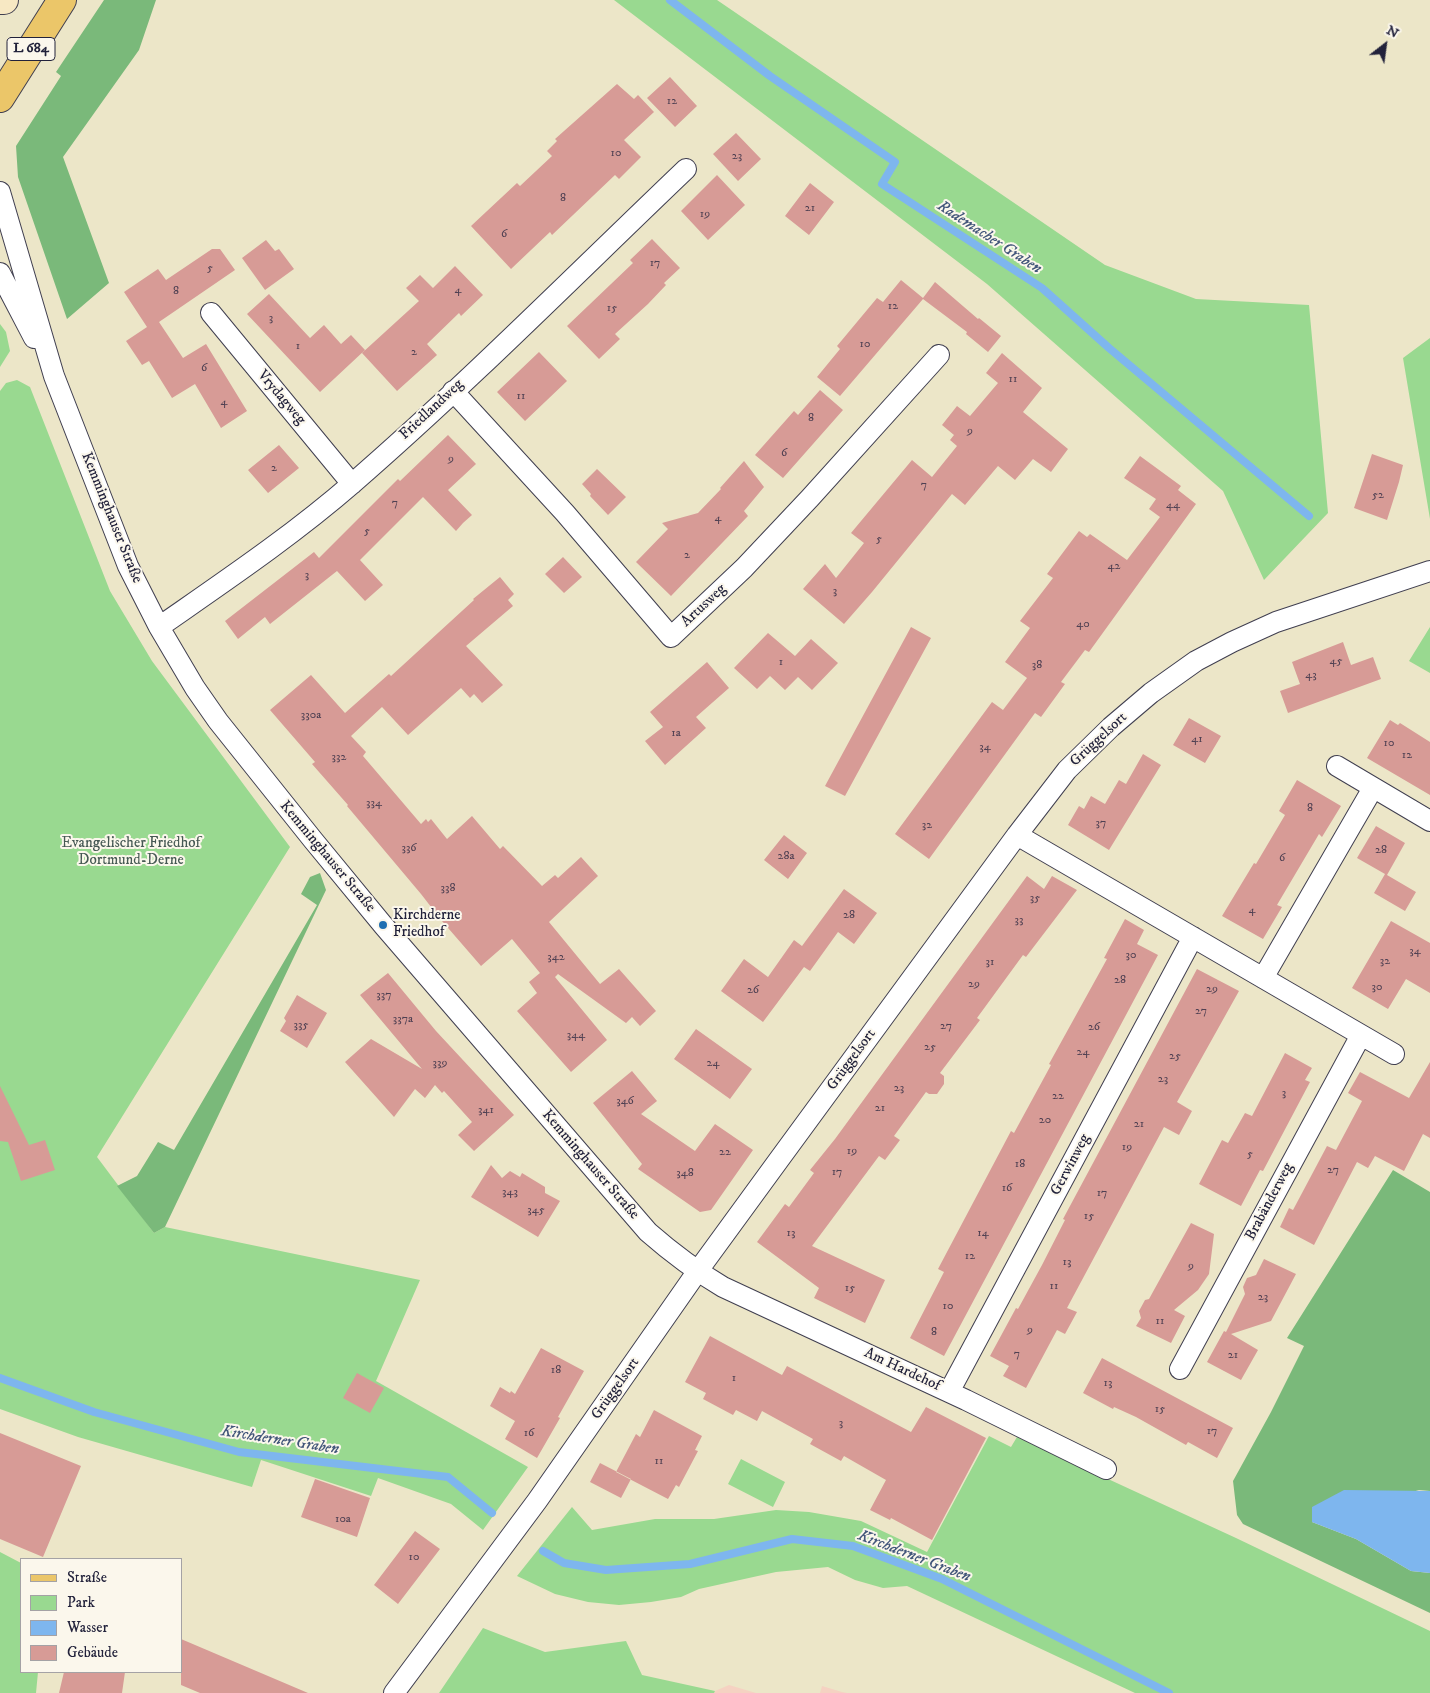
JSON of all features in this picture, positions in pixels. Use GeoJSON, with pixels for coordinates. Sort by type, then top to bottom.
{"type":"FeatureCollection","features":[{"type":"Feature","properties":{"kind":"main road","name":"L 684"},"geometry":{"type":"LineString","coordinates":[[0,98],[62,0]]}},
{"type":"Feature","properties":{"kind":"street","name":"Friedlandweg"},"geometry":{"type":"LineString","coordinates":[[159,627],[264,554],[352,484],[453,391],[686,169]]}},
{"type":"Feature","properties":{"kind":"street","name":"Kemminghauser Straße"},"geometry":{"type":"LineString","coordinates":[[0,192],[54,376],[128,566],[159,627],[218,721],[298,822],[378,918],[648,1232],[697,1272]]}},
{"type":"Feature","properties":{"kind":"street","name":"Kemminghauser Straße"},"geometry":{"type":"LineString","coordinates":[[0,273],[8,300],[54,376]]}},
{"type":"Feature","properties":{"kind":"street","name":"Vrydagweg"},"geometry":{"type":"LineString","coordinates":[[211,313],[352,484]]}},
{"type":"Feature","properties":{"kind":"street","name":"Artusweg"},"geometry":{"type":"LineString","coordinates":[[453,391],[565,513],[671,637],[744,568],[939,355]]}},
{"type":"Feature","properties":{"kind":"street","name":"Grüggelsort"},"geometry":{"type":"LineString","coordinates":[[394,1693],[537,1501],[697,1272],[1067,770],[1111,727],[1151,693],[1196,662],[1276,622],[1430,571]]}},
{"type":"Feature","properties":{"kind":"street"},"geometry":{"type":"LineString","coordinates":[[1337,766],[1430,821]]}},
{"type":"Feature","properties":{"kind":"street"},"geometry":{"type":"LineString","coordinates":[[1263,978],[1373,788]]}},
{"type":"Feature","properties":{"kind":"street"},"geometry":{"type":"LineString","coordinates":[[1018,835],[1394,1054]]}},
{"type":"Feature","properties":{"kind":"street","name":"Gerwinweg"},"geometry":{"type":"LineString","coordinates":[[949,1392],[1193,937]]}},
{"type":"Feature","properties":{"kind":"street","name":"Brabänderweg"},"geometry":{"type":"LineString","coordinates":[[1180,1368],[1361,1035]]}},
{"type":"Feature","properties":{"kind":"street","name":"Am Hardehof"},"geometry":{"type":"LineString","coordinates":[[697,1272],[723,1287],[949,1392],[1106,1468]]}},
{"type":"Feature","properties":{"kind":"shaded area"},"geometry":{"type":"Polygon","coordinates":[[[729,1685],[756,1693],[714,1693],[729,1685]]]}},
{"type":"Feature","properties":{"kind":"shaded area"},"geometry":{"type":"Polygon","coordinates":[[[822,1686],[842,1692],[847,1693],[820,1693],[822,1686]]]}},
{"type":"Feature","properties":{"kind":"green space"},"geometry":{"type":"Polygon","coordinates":[[[104,0],[156,0],[139,50],[63,157],[109,283],[67,319],[18,177],[16,146],[61,76],[56,72],[104,0]]]}},
{"type":"Feature","properties":{"kind":"green space"},"geometry":{"type":"Polygon","coordinates":[[[614,0],[717,0],[1105,265],[1196,299],[1309,305],[1328,513],[1264,580],[1223,491],[987,284],[614,0]]]}},
{"type":"Feature","properties":{"kind":"green space"},"geometry":{"type":"Polygon","coordinates":[[[0,324],[6,332],[10,351],[0,367],[0,324]]]}},
{"type":"Feature","properties":{"kind":"green space"},"geometry":{"type":"Polygon","coordinates":[[[1430,338],[1430,519],[1403,358],[1430,338]]]}},
{"type":"Feature","properties":{"kind":"green space","name":"Evangelischer Friedhof Dortmund-Derne"},"geometry":{"type":"Polygon","coordinates":[[[17,380],[30,387],[110,591],[152,661],[290,847],[97,1157],[154,1233],[165,1227],[420,1280],[376,1381],[528,1467],[483,1530],[451,1504],[378,1478],[371,1496],[261,1460],[252,1487],[78,1437],[0,1409],[0,391],[6,383],[17,380]]]}},
{"type":"Feature","properties":{"kind":"green space"},"geometry":{"type":"Polygon","coordinates":[[[1430,627],[1430,673],[1409,661],[1430,627]]]}},
{"type":"Feature","properties":{"kind":"green space"},"geometry":{"type":"Polygon","coordinates":[[[320,873],[326,890],[165,1227],[154,1233],[117,1186],[137,1176],[158,1142],[174,1150],[317,905],[301,894],[310,877],[320,873]]]}},
{"type":"Feature","properties":{"kind":"green space"},"geometry":{"type":"Polygon","coordinates":[[[1393,1170],[1430,1192],[1430,1491],[1419,1490],[1312,1522],[1356,1539],[1411,1571],[1430,1573],[1430,1613],[1243,1524],[1237,1515],[1233,1481],[1271,1412],[1304,1346],[1287,1338],[1393,1170]]]}},
{"type":"Feature","properties":{"kind":"green space"},"geometry":{"type":"Polygon","coordinates":[[[989,1436],[1011,1447],[1017,1437],[1236,1538],[1430,1631],[1430,1693],[1135,1693],[907,1586],[883,1588],[855,1580],[828,1567],[776,1572],[699,1589],[681,1597],[619,1605],[588,1602],[555,1594],[517,1576],[572,1507],[592,1530],[655,1519],[714,1519],[776,1510],[809,1512],[861,1521],[927,1552],[989,1436]]]}},
{"type":"Feature","properties":{"kind":"green space"},"geometry":{"type":"Polygon","coordinates":[[[741,1459],[785,1482],[773,1507],[728,1484],[741,1459]]]}},
{"type":"Feature","properties":{"kind":"green space"},"geometry":{"type":"Polygon","coordinates":[[[0,1552],[20,1562],[20,1673],[38,1673],[36,1693],[0,1693],[0,1552]]]}},
{"type":"Feature","properties":{"kind":"green space"},"geometry":{"type":"Polygon","coordinates":[[[483,1628],[545,1652],[626,1641],[642,1675],[715,1691],[714,1693],[439,1693],[483,1628]]]}},
{"type":"Feature","properties":{"kind":"water"},"geometry":{"type":"Polygon","coordinates":[[[1344,1490],[1430,1491],[1430,1573],[1411,1571],[1356,1539],[1312,1522],[1312,1507],[1344,1490]]]}},
{"type":"Feature","properties":{"kind":"building"},"geometry":{"type":"Polygon","coordinates":[[[670,77],[697,106],[675,127],[647,98],[670,77]]]}},
{"type":"Feature","properties":{"kind":"building"},"geometry":{"type":"Polygon","coordinates":[[[617,84],[634,99],[638,95],[654,112],[624,140],[641,157],[619,179],[615,175],[552,235],[550,232],[511,269],[471,226],[517,183],[520,186],[552,156],[547,151],[557,141],[555,139],[617,84]]]}},
{"type":"Feature","properties":{"kind":"building"},"geometry":{"type":"Polygon","coordinates":[[[736,133],[761,159],[738,181],[713,154],[736,133]]]}},
{"type":"Feature","properties":{"kind":"building"},"geometry":{"type":"Polygon","coordinates":[[[717,175],[745,205],[708,240],[681,211],[717,175]]]}},
{"type":"Feature","properties":{"kind":"building"},"geometry":{"type":"Polygon","coordinates":[[[810,183],[834,202],[809,235],[785,216],[810,183]]]}},
{"type":"Feature","properties":{"kind":"building"},"geometry":{"type":"Polygon","coordinates":[[[652,239],[680,268],[664,283],[666,285],[648,304],[615,334],[620,339],[599,359],[567,326],[633,263],[630,260],[652,239]]]}},
{"type":"Feature","properties":{"kind":"building"},"geometry":{"type":"Polygon","coordinates":[[[266,240],[275,251],[279,249],[294,269],[265,290],[242,258],[266,240]]]}},
{"type":"Feature","properties":{"kind":"building"},"geometry":{"type":"Polygon","coordinates":[[[212,249],[220,249],[235,270],[159,322],[183,358],[206,344],[247,411],[221,428],[195,384],[172,398],[149,361],[142,365],[126,341],[147,327],[124,292],[158,269],[166,280],[212,249]]]}},
{"type":"Feature","properties":{"kind":"building"},"geometry":{"type":"Polygon","coordinates":[[[455,266],[483,295],[461,316],[459,313],[427,344],[437,355],[397,391],[362,353],[419,301],[406,288],[420,275],[433,288],[455,266]]]}},
{"type":"Feature","properties":{"kind":"building"},"geometry":{"type":"Polygon","coordinates":[[[901,280],[923,298],[935,282],[1001,336],[988,352],[966,334],[967,332],[923,299],[840,396],[817,377],[840,349],[837,346],[877,298],[883,302],[901,280]]]}},
{"type":"Feature","properties":{"kind":"building"},"geometry":{"type":"Polygon","coordinates":[[[269,294],[310,338],[324,325],[341,344],[351,335],[365,350],[320,392],[247,314],[269,294]]]}},
{"type":"Feature","properties":{"kind":"building"},"geometry":{"type":"Polygon","coordinates":[[[539,352],[567,381],[525,421],[497,392],[539,352]]]}},
{"type":"Feature","properties":{"kind":"building"},"geometry":{"type":"Polygon","coordinates":[[[1002,353],[1042,388],[1023,412],[1068,449],[1051,472],[1033,459],[1015,480],[998,466],[965,505],[952,494],[844,624],[803,589],[825,564],[836,578],[864,543],[851,533],[912,460],[932,477],[957,446],[950,440],[954,435],[942,425],[957,406],[970,416],[998,383],[986,373],[1002,353]]]}},
{"type":"Feature","properties":{"kind":"building"},"geometry":{"type":"Polygon","coordinates":[[[820,390],[843,410],[783,478],[755,455],[794,411],[798,415],[820,390]]]}},
{"type":"Feature","properties":{"kind":"building"},"geometry":{"type":"Polygon","coordinates":[[[448,435],[476,464],[448,490],[472,515],[456,531],[423,497],[360,560],[383,585],[365,601],[337,571],[270,624],[265,617],[238,639],[225,621],[314,552],[319,558],[398,479],[400,481],[448,435]]]}},
{"type":"Feature","properties":{"kind":"building"},"geometry":{"type":"Polygon","coordinates":[[[279,445],[299,468],[268,493],[248,470],[279,445]]]}},
{"type":"Feature","properties":{"kind":"building"},"geometry":{"type":"Polygon","coordinates":[[[1372,454],[1403,465],[1387,520],[1354,508],[1372,454]]]}},
{"type":"Feature","properties":{"kind":"building"},"geometry":{"type":"Polygon","coordinates":[[[1140,456],[1181,486],[1178,490],[1196,504],[1089,652],[1085,650],[1061,682],[1065,684],[1041,717],[1035,713],[929,859],[895,834],[992,702],[1003,710],[1027,678],[1005,662],[1030,628],[1020,621],[1053,578],[1047,574],[1079,531],[1087,537],[1090,534],[1127,560],[1160,517],[1149,509],[1156,499],[1124,478],[1140,456]]]}},
{"type":"Feature","properties":{"kind":"building"},"geometry":{"type":"Polygon","coordinates":[[[744,461],[764,487],[744,511],[748,516],[671,596],[636,562],[668,529],[662,523],[698,513],[744,461]]]}},
{"type":"Feature","properties":{"kind":"building"},"geometry":{"type":"Polygon","coordinates":[[[597,469],[626,497],[608,515],[590,496],[591,494],[582,484],[597,469]]]}},
{"type":"Feature","properties":{"kind":"building"},"geometry":{"type":"Polygon","coordinates":[[[563,557],[582,577],[564,593],[545,574],[563,557]]]}},
{"type":"Feature","properties":{"kind":"building"},"geometry":{"type":"Polygon","coordinates":[[[500,577],[514,594],[508,600],[513,606],[466,646],[503,685],[482,703],[474,694],[470,698],[461,688],[408,735],[382,707],[351,736],[366,752],[363,756],[421,824],[426,819],[428,822],[431,819],[447,839],[472,816],[500,849],[503,846],[542,886],[555,875],[558,878],[581,857],[598,876],[549,922],[600,984],[619,969],[656,1011],[640,1026],[632,1017],[626,1023],[558,974],[555,977],[607,1040],[571,1072],[517,1011],[537,993],[529,982],[540,973],[512,939],[481,966],[312,764],[315,762],[270,710],[311,675],[345,713],[389,674],[391,676],[473,599],[500,577]]]}},
{"type":"Feature","properties":{"kind":"building"},"geometry":{"type":"Polygon","coordinates":[[[911,627],[931,638],[845,796],[825,786],[911,627]]]}},
{"type":"Feature","properties":{"kind":"building"},"geometry":{"type":"Polygon","coordinates":[[[768,633],[795,656],[811,639],[838,663],[812,690],[798,677],[785,690],[770,676],[757,689],[734,668],[768,633]]]}},
{"type":"Feature","properties":{"kind":"building"},"geometry":{"type":"Polygon","coordinates":[[[1343,642],[1351,665],[1373,657],[1381,679],[1288,713],[1280,691],[1300,684],[1292,662],[1343,642]]]}},
{"type":"Feature","properties":{"kind":"building"},"geometry":{"type":"Polygon","coordinates":[[[707,662],[729,688],[696,717],[706,728],[665,765],[645,741],[663,727],[650,712],[707,662]]]}},
{"type":"Feature","properties":{"kind":"building"},"geometry":{"type":"Polygon","coordinates":[[[1189,718],[1221,736],[1205,763],[1173,745],[1189,718]]]}},
{"type":"Feature","properties":{"kind":"building"},"geometry":{"type":"Polygon","coordinates":[[[1390,720],[1398,725],[1400,723],[1430,742],[1430,795],[1367,758],[1390,720]]]}},
{"type":"Feature","properties":{"kind":"building"},"geometry":{"type":"Polygon","coordinates":[[[1143,754],[1161,765],[1109,850],[1068,825],[1079,806],[1084,809],[1091,796],[1105,804],[1119,780],[1126,784],[1143,754]]]}},
{"type":"Feature","properties":{"kind":"building"},"geometry":{"type":"Polygon","coordinates":[[[1297,780],[1341,806],[1322,837],[1319,834],[1277,905],[1282,907],[1263,939],[1222,916],[1285,815],[1279,811],[1297,780]]]}},
{"type":"Feature","properties":{"kind":"building"},"geometry":{"type":"Polygon","coordinates":[[[1376,826],[1405,843],[1387,875],[1416,892],[1405,911],[1374,893],[1385,874],[1357,858],[1376,826]]]}},
{"type":"Feature","properties":{"kind":"building"},"geometry":{"type":"Polygon","coordinates":[[[784,835],[807,853],[788,879],[764,860],[784,835]]]}},
{"type":"Feature","properties":{"kind":"building"},"geometry":{"type":"Polygon","coordinates":[[[1027,876],[1044,889],[1052,876],[1077,890],[1026,957],[1023,955],[977,1018],[980,1020],[940,1073],[944,1076],[944,1084],[937,1094],[926,1092],[894,1136],[900,1140],[885,1160],[879,1156],[812,1246],[885,1280],[865,1323],[814,1298],[819,1288],[757,1242],[785,1204],[789,1207],[814,1173],[810,1170],[835,1139],[1027,876]]]}},
{"type":"Feature","properties":{"kind":"building"},"geometry":{"type":"Polygon","coordinates":[[[844,889],[877,913],[854,944],[838,932],[810,971],[804,967],[763,1022],[721,991],[744,959],[768,977],[794,940],[802,946],[844,889]]]}},
{"type":"Feature","properties":{"kind":"building"},"geometry":{"type":"Polygon","coordinates":[[[1125,919],[1144,930],[1137,944],[1158,955],[944,1356],[910,1338],[944,1272],[938,1269],[1011,1131],[1014,1133],[1051,1065],[1049,1064],[1107,959],[1104,958],[1125,919]]]}},
{"type":"Feature","properties":{"kind":"building"},"geometry":{"type":"Polygon","coordinates":[[[1391,921],[1430,943],[1430,993],[1406,979],[1388,1009],[1352,988],[1391,921]]]}},
{"type":"Feature","properties":{"kind":"building"},"geometry":{"type":"Polygon","coordinates":[[[1197,969],[1239,991],[1177,1102],[1192,1111],[1179,1135],[1164,1127],[1067,1308],[1077,1312],[1065,1334],[1057,1330],[1026,1388],[1003,1376],[1009,1366],[990,1356],[1042,1265],[1065,1220],[1063,1219],[1197,969]]]}},
{"type":"Feature","properties":{"kind":"building"},"geometry":{"type":"Polygon","coordinates":[[[388,973],[436,1031],[514,1115],[474,1151],[458,1135],[472,1122],[444,1091],[442,1093],[435,1085],[425,1098],[415,1089],[394,1117],[345,1062],[371,1039],[422,1069],[360,995],[388,973]]]}},
{"type":"Feature","properties":{"kind":"building"},"geometry":{"type":"Polygon","coordinates":[[[297,995],[327,1013],[307,1048],[280,1031],[286,1021],[284,1018],[297,995]]]}},
{"type":"Feature","properties":{"kind":"building"},"geometry":{"type":"Polygon","coordinates":[[[696,1029],[752,1069],[730,1099],[674,1059],[696,1029]]]}},
{"type":"Feature","properties":{"kind":"building"},"geometry":{"type":"Polygon","coordinates":[[[1285,1053],[1312,1068],[1305,1080],[1310,1082],[1263,1171],[1260,1170],[1241,1206],[1199,1184],[1222,1140],[1228,1143],[1245,1113],[1252,1116],[1285,1053]]]}},
{"type":"Feature","properties":{"kind":"building"},"geometry":{"type":"Polygon","coordinates":[[[1430,1062],[1430,1138],[1423,1134],[1404,1171],[1375,1156],[1368,1168],[1357,1162],[1314,1245],[1280,1227],[1289,1208],[1293,1210],[1327,1146],[1336,1150],[1362,1101],[1348,1093],[1360,1072],[1409,1098],[1430,1062]]]}},
{"type":"Feature","properties":{"kind":"building"},"geometry":{"type":"Polygon","coordinates":[[[632,1071],[657,1101],[641,1114],[695,1151],[715,1124],[753,1150],[711,1210],[700,1212],[638,1169],[642,1164],[593,1103],[632,1071]]]}},
{"type":"Feature","properties":{"kind":"building"},"geometry":{"type":"Polygon","coordinates":[[[0,1086],[29,1145],[45,1140],[55,1170],[21,1181],[8,1142],[0,1141],[0,1086]]]}},
{"type":"Feature","properties":{"kind":"building"},"geometry":{"type":"Polygon","coordinates":[[[491,1165],[502,1178],[510,1171],[520,1177],[522,1173],[545,1187],[545,1193],[560,1201],[538,1237],[471,1197],[491,1165]]]}},
{"type":"Feature","properties":{"kind":"building"},"geometry":{"type":"Polygon","coordinates":[[[1191,1223],[1214,1234],[1209,1274],[1198,1290],[1174,1310],[1185,1316],[1171,1343],[1136,1326],[1141,1318],[1139,1311],[1145,1300],[1149,1299],[1191,1223]]]}},
{"type":"Feature","properties":{"kind":"building"},"geometry":{"type":"Polygon","coordinates":[[[1264,1259],[1296,1274],[1271,1321],[1231,1334],[1258,1350],[1241,1380],[1207,1362],[1224,1331],[1226,1332],[1245,1294],[1243,1287],[1247,1278],[1256,1275],[1264,1259]]]}},
{"type":"Feature","properties":{"kind":"building"},"geometry":{"type":"Polygon","coordinates":[[[710,1336],[782,1375],[787,1366],[911,1432],[926,1407],[986,1438],[932,1540],[891,1518],[890,1520],[870,1510],[886,1480],[844,1456],[841,1461],[810,1444],[813,1439],[762,1411],[757,1421],[736,1410],[733,1415],[703,1399],[706,1393],[685,1382],[710,1336]]]}},
{"type":"Feature","properties":{"kind":"building"},"geometry":{"type":"Polygon","coordinates":[[[541,1348],[584,1371],[537,1458],[505,1439],[515,1421],[490,1406],[500,1387],[515,1394],[541,1348]]]}},
{"type":"Feature","properties":{"kind":"building"},"geometry":{"type":"Polygon","coordinates":[[[1102,1358],[1233,1428],[1217,1458],[1188,1442],[1186,1445],[1136,1417],[1114,1407],[1113,1409],[1083,1393],[1102,1358]]]}},
{"type":"Feature","properties":{"kind":"building"},"geometry":{"type":"Polygon","coordinates":[[[357,1373],[384,1388],[370,1413],[343,1398],[357,1373]]]}},
{"type":"Feature","properties":{"kind":"building"},"geometry":{"type":"Polygon","coordinates":[[[654,1410],[702,1436],[695,1450],[698,1451],[679,1487],[676,1485],[668,1499],[616,1472],[636,1434],[640,1437],[654,1410]]]}},
{"type":"Feature","properties":{"kind":"building"},"geometry":{"type":"Polygon","coordinates":[[[0,1433],[81,1466],[43,1557],[0,1539],[0,1433]]]}},
{"type":"Feature","properties":{"kind":"building"},"geometry":{"type":"Polygon","coordinates":[[[600,1463],[631,1479],[621,1498],[590,1482],[600,1463]]]}},
{"type":"Feature","properties":{"kind":"building"},"geometry":{"type":"Polygon","coordinates":[[[315,1479],[370,1498],[357,1537],[301,1517],[315,1479]]]}},
{"type":"Feature","properties":{"kind":"building"},"geometry":{"type":"Polygon","coordinates":[[[415,1531],[440,1549],[398,1604],[374,1585],[415,1531]]]}},
{"type":"Feature","properties":{"kind":"building"},"geometry":{"type":"Polygon","coordinates":[[[182,1639],[308,1693],[200,1693],[181,1685],[182,1639]]]}},
{"type":"Feature","properties":{"kind":"building"},"geometry":{"type":"Polygon","coordinates":[[[64,1673],[125,1673],[122,1693],[59,1693],[64,1673]]]}},
{"type":"Feature","properties":{"kind":"waterway","name":"Rademacher Graben"},"geometry":{"type":"LineString","coordinates":[[670,0],[770,76],[895,162],[882,184],[1042,288],[1109,348],[1309,516]]}},
{"type":"Feature","properties":{"kind":"waterway","name":"Kirchderner Graben"},"geometry":{"type":"LineString","coordinates":[[0,1378],[94,1412],[239,1452],[448,1477],[492,1513]]}},
{"type":"Feature","properties":{"kind":"waterway","name":"Kirchderner Graben"},"geometry":{"type":"LineString","coordinates":[[543,1551],[564,1563],[606,1570],[690,1564],[792,1539],[853,1546],[942,1579],[1169,1693]]}},
{"type":"Feature","properties":{"kind":"place","name":"Kirchderne Friedhof"},"geometry":{"type":"Point","coordinates":[383,925]}}]}
